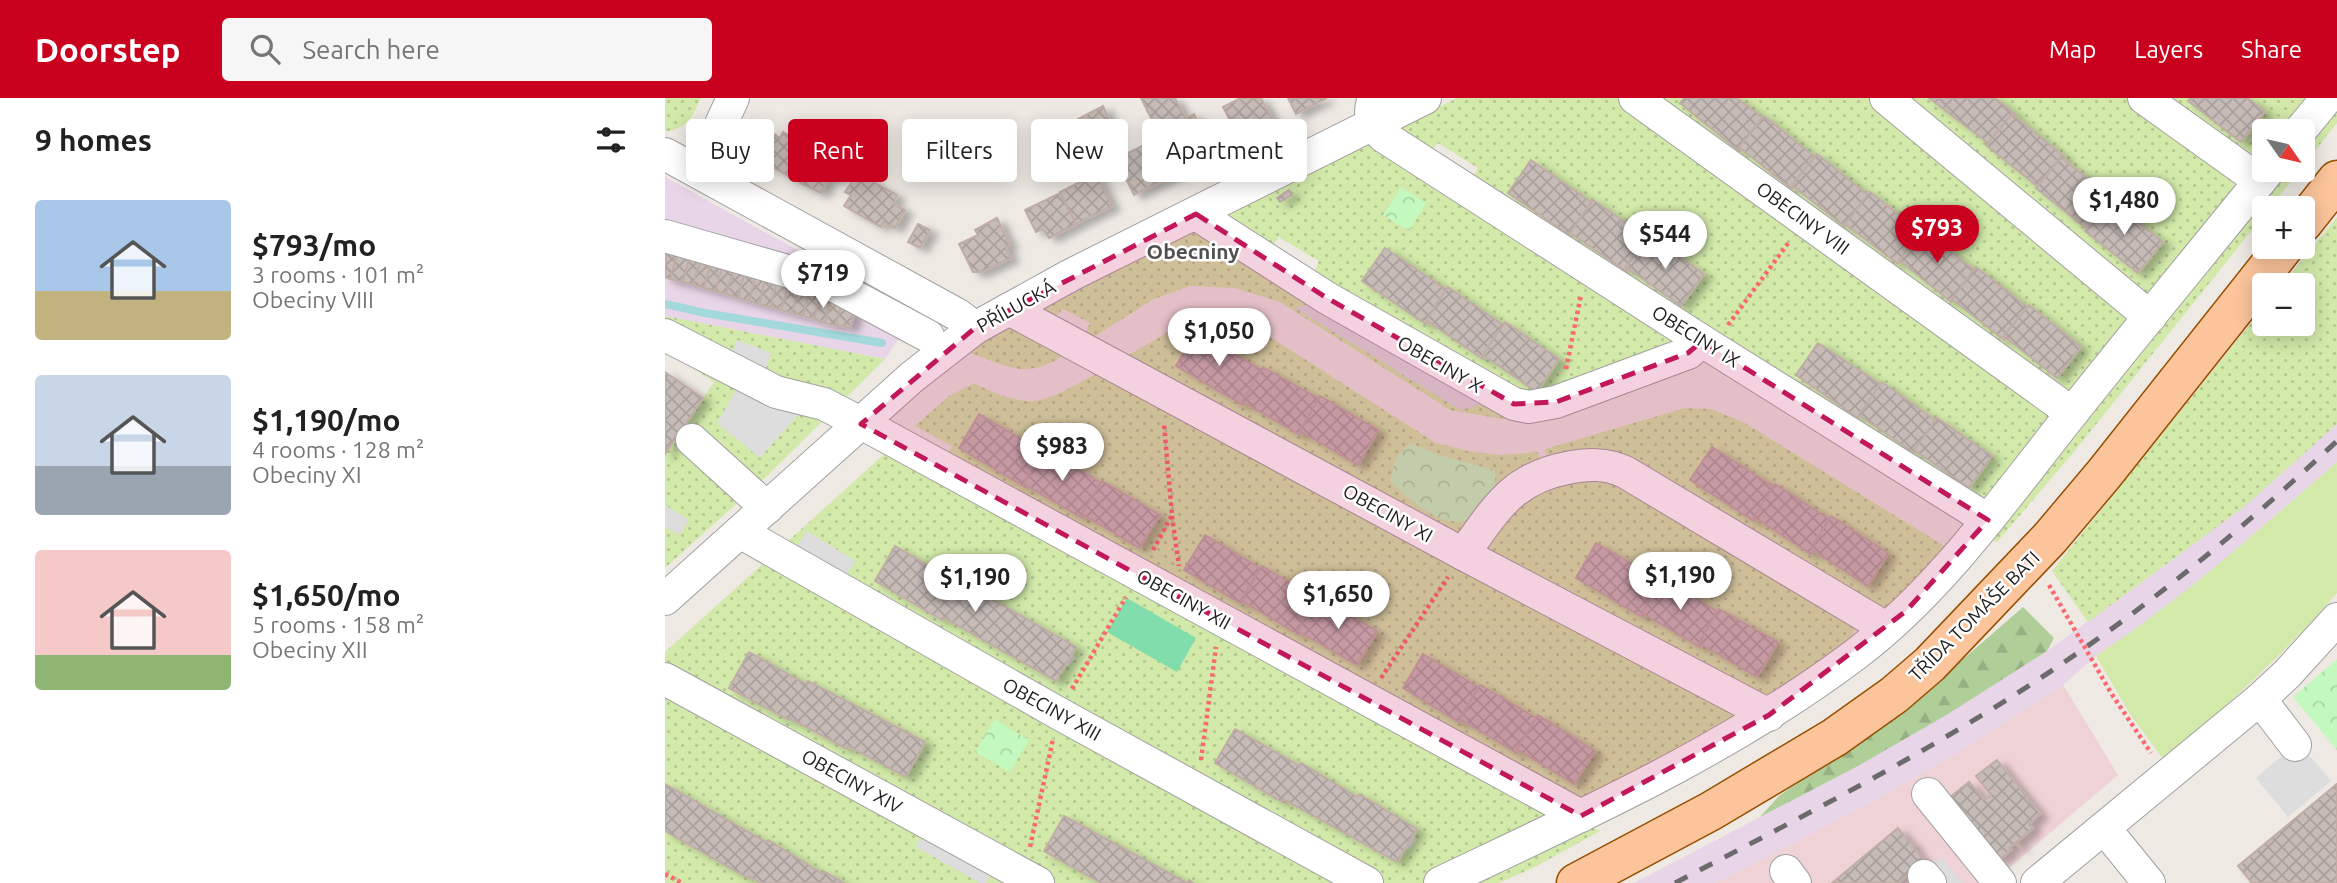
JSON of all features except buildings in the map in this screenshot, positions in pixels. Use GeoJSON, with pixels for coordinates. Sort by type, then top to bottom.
{"type":"FeatureCollection","features":[{"type":"Feature","properties":{"kind":"main road"},"geometry":{"type":"LineString","coordinates":[[2315,208],[2337,180]]}},
{"type":"Feature","properties":{"kind":"main road","name":"TŘÍDA TOMÁŠE BATI"},"geometry":{"type":"LineString","coordinates":[[1576,883],[1711,811],[1835,737],[1894,695],[1930,664],[2029,561],[2104,474],[2274,259]]}},
{"type":"Feature","properties":{"kind":"street"},"geometry":{"type":"LineString","coordinates":[[723,119],[733,98]]}},
{"type":"Feature","properties":{"kind":"street","name":"PŘÍLUCKÁ"},"geometry":{"type":"LineString","coordinates":[[665,599],[912,377],[936,344],[975,328],[1196,214],[1374,111],[1425,98]]}},
{"type":"Feature","properties":{"kind":"street","name":"OBECINY VIII"},"geometry":{"type":"LineString","coordinates":[[1635,98],[2072,413]]}},
{"type":"Feature","properties":{"kind":"street"},"geometry":{"type":"LineString","coordinates":[[2144,98],[2252,167]]}},
{"type":"Feature","properties":{"kind":"street"},"geometry":{"type":"LineString","coordinates":[[2310,119],[2327,98]]}},
{"type":"Feature","properties":{"kind":"street"},"geometry":{"type":"LineString","coordinates":[[1889,100],[2150,317]]}},
{"type":"Feature","properties":{"kind":"street","name":"OBECINY IX"},"geometry":{"type":"LineString","coordinates":[[1374,111],[1383,136],[1702,341],[1988,520]]}},
{"type":"Feature","properties":{"kind":"street"},"geometry":{"type":"LineString","coordinates":[[665,154],[686,165]]}},
{"type":"Feature","properties":{"kind":"street"},"geometry":{"type":"LineString","coordinates":[[717,182],[958,314],[975,328]]}},
{"type":"Feature","properties":{"kind":"street"},"geometry":{"type":"LineString","coordinates":[[1440,883],[1581,816],[1692,759],[1769,715],[1857,653],[1906,611],[1988,520],[2258,182]]}},
{"type":"Feature","properties":{"kind":"street","name":"OBECINY X"},"geometry":{"type":"LineString","coordinates":[[1196,214],[1327,298],[1502,399],[1529,407],[1556,402],[1688,353],[1702,341]]}},
{"type":"Feature","properties":{"kind":"street"},"geometry":{"type":"LineString","coordinates":[[665,236],[829,283],[936,344]]}},
{"type":"Feature","properties":{"kind":"street","name":"OBECINY XI"},"geometry":{"type":"LineString","coordinates":[[1009,309],[1463,554],[1769,715]]}},
{"type":"Feature","properties":{"kind":"street","name":"OBECINY XII"},"geometry":{"type":"LineString","coordinates":[[665,335],[776,392],[824,404],[1581,816]]}},
{"type":"Feature","properties":{"kind":"street"},"geometry":{"type":"LineString","coordinates":[[692,440],[767,508]]}},
{"type":"Feature","properties":{"kind":"street"},"geometry":{"type":"LineString","coordinates":[[1463,554],[1500,504],[1524,482],[1547,472],[1582,465],[1604,465],[1625,472],[1886,628]]}},
{"type":"Feature","properties":{"kind":"street","name":"OBECINY XIII"},"geometry":{"type":"LineString","coordinates":[[740,532],[1058,713],[1367,883]]}},
{"type":"Feature","properties":{"kind":"street"},"geometry":{"type":"LineString","coordinates":[[2037,883],[2260,699],[2287,674],[2337,619]]}},
{"type":"Feature","properties":{"kind":"street","name":"OBECINY XIV"},"geometry":{"type":"LineString","coordinates":[[670,690],[1031,879]]}},
{"type":"Feature","properties":{"kind":"street"},"geometry":{"type":"LineString","coordinates":[[2260,699],[2295,745]]}},
{"type":"Feature","properties":{"kind":"street"},"geometry":{"type":"LineString","coordinates":[[1928,794],[2000,883]]}},
{"type":"Feature","properties":{"kind":"street"},"geometry":{"type":"LineString","coordinates":[[2105,829],[2149,883]]}},
{"type":"Feature","properties":{"kind":"path"},"geometry":{"type":"LineString","coordinates":[[1702,341],[1719,338],[1805,220]]}},
{"type":"Feature","properties":{"kind":"path"},"geometry":{"type":"LineString","coordinates":[[1556,402],[1566,369],[1586,266]]}},
{"type":"Feature","properties":{"kind":"path"},"geometry":{"type":"LineString","coordinates":[[1172,515],[1182,598]]}},
{"type":"Feature","properties":{"kind":"path"},"geometry":{"type":"LineString","coordinates":[[1367,699],[1463,554]]}},
{"type":"Feature","properties":{"kind":"path"},"geometry":{"type":"LineString","coordinates":[[2029,561],[2141,740],[2170,775]]}},
{"type":"Feature","properties":{"kind":"path"},"geometry":{"type":"LineString","coordinates":[[1197,789],[1220,619]]}},
{"type":"Feature","properties":{"kind":"path"},"geometry":{"type":"LineString","coordinates":[[1031,879],[1058,713]]}},
{"type":"Feature","properties":{"kind":"path"},"geometry":{"type":"LineString","coordinates":[[665,874],[682,883]]}},
{"type":"Feature","properties":{"kind":"highlighted area"},"geometry":{"type":"Polygon","coordinates":[[[1196,214],[1327,298],[1514,404],[1556,402],[1688,353],[1702,341],[1988,520],[1906,611],[1769,715],[1581,816],[861,424],[975,328],[1196,214]]]}},
{"type":"Feature","properties":{"kind":"shaded area"},"geometry":{"type":"Polygon","coordinates":[[[665,177],[915,315],[885,359],[665,316],[665,177]]]}},
{"type":"Feature","properties":{"kind":"shaded area"},"geometry":{"type":"Polygon","coordinates":[[[1327,298],[1502,399],[1460,410],[1295,308],[1327,298]]]}},
{"type":"Feature","properties":{"kind":"shaded area"},"geometry":{"type":"Polygon","coordinates":[[[737,340],[771,353],[766,368],[731,355],[737,340]]]}},
{"type":"Feature","properties":{"kind":"shaded area"},"geometry":{"type":"Polygon","coordinates":[[[741,382],[800,412],[760,458],[717,423],[741,382]]]}},
{"type":"Feature","properties":{"kind":"shaded area"},"geometry":{"type":"Polygon","coordinates":[[[2337,416],[2337,462],[2198,582],[2096,656],[2063,685],[1967,747],[1876,800],[1716,883],[1634,883],[1858,766],[2047,651],[2171,561],[2236,508],[2337,416]]]}},
{"type":"Feature","properties":{"kind":"shaded area"},"geometry":{"type":"Polygon","coordinates":[[[665,505],[689,520],[679,535],[665,527],[665,505]]]}},
{"type":"Feature","properties":{"kind":"shaded area"},"geometry":{"type":"Polygon","coordinates":[[[807,531],[855,561],[842,581],[794,551],[807,531]]]}},
{"type":"Feature","properties":{"kind":"shaded area"},"geometry":{"type":"Polygon","coordinates":[[[2063,685],[2118,775],[1991,883],[1716,883],[1876,800],[1967,747],[2063,685]]]}},
{"type":"Feature","properties":{"kind":"shaded area"},"geometry":{"type":"Polygon","coordinates":[[[2298,742],[2331,781],[2288,817],[2256,778],[2298,742]]]}},
{"type":"Feature","properties":{"kind":"shaded area"},"geometry":{"type":"Polygon","coordinates":[[[927,828],[996,867],[986,883],[980,883],[916,847],[927,828]]]}},
{"type":"Feature","properties":{"kind":"shaded area"},"geometry":{"type":"Polygon","coordinates":[[[1941,857],[1963,883],[1911,883],[1941,857]]]}},
{"type":"Feature","properties":{"kind":"green space"},"geometry":{"type":"Polygon","coordinates":[[[665,98],[701,98],[684,125],[665,132],[665,98]]]}},
{"type":"Feature","properties":{"kind":"green space"},"geometry":{"type":"Polygon","coordinates":[[[1457,98],[1621,98],[2050,416],[2050,423],[1997,496],[1977,502],[1472,179],[1478,168],[1438,143],[1432,150],[1400,129],[1457,98]]]}},
{"type":"Feature","properties":{"kind":"green space"},"geometry":{"type":"Polygon","coordinates":[[[1648,98],[1870,98],[2123,304],[2130,322],[2071,394],[1648,98]]]}},
{"type":"Feature","properties":{"kind":"green space"},"geometry":{"type":"Polygon","coordinates":[[[1906,98],[2134,98],[2233,177],[2234,190],[2159,290],[2146,296],[1906,98]]]}},
{"type":"Feature","properties":{"kind":"green space"},"geometry":{"type":"Polygon","coordinates":[[[2154,98],[2311,98],[2294,119],[2252,119],[2252,160],[2154,98]]]}},
{"type":"Feature","properties":{"kind":"green space"},"geometry":{"type":"Polygon","coordinates":[[[2337,102],[2337,123],[2315,151],[2315,130],[2337,102]]]}},
{"type":"Feature","properties":{"kind":"green space"},"geometry":{"type":"Polygon","coordinates":[[[1370,144],[1671,327],[1675,345],[1522,399],[1314,273],[1319,261],[1279,237],[1272,246],[1228,216],[1293,182],[1307,182],[1307,175],[1370,144]]]}},
{"type":"Feature","properties":{"kind":"green space"},"geometry":{"type":"Polygon","coordinates":[[[2273,182],[2291,182],[2279,196],[2262,196],[2273,182]]]}},
{"type":"Feature","properties":{"kind":"green space"},"geometry":{"type":"Polygon","coordinates":[[[1401,187],[1426,203],[1409,231],[1383,215],[1401,187]]]}},
{"type":"Feature","properties":{"kind":"green space"},"geometry":{"type":"Polygon","coordinates":[[[2252,209],[2252,230],[2073,453],[1997,542],[1989,537],[2252,209]]]}},
{"type":"Feature","properties":{"kind":"green space"},"geometry":{"type":"Polygon","coordinates":[[[2337,217],[2337,424],[2245,506],[2088,622],[2052,571],[2252,322],[2252,336],[2315,336],[2315,273],[2292,273],[2303,259],[2315,259],[2315,244],[2337,217]]]}},
{"type":"Feature","properties":{"kind":"green space"},"geometry":{"type":"Polygon","coordinates":[[[1196,232],[1526,418],[1502,419],[1450,410],[1280,302],[1235,288],[1190,286],[1154,299],[1089,340],[1085,334],[1090,323],[1063,309],[1051,320],[1042,314],[1046,307],[1196,232]]]}},
{"type":"Feature","properties":{"kind":"green space"},"geometry":{"type":"Polygon","coordinates":[[[665,316],[885,359],[766,477],[665,568],[665,454],[714,382],[665,349],[665,316]]]}},
{"type":"Feature","properties":{"kind":"green space"},"geometry":{"type":"Polygon","coordinates":[[[1231,321],[1267,335],[1436,443],[1500,455],[1538,452],[1541,466],[1456,537],[1119,361],[1171,330],[1201,322],[1231,321]]]}},
{"type":"Feature","properties":{"kind":"green space"},"geometry":{"type":"Polygon","coordinates":[[[1013,327],[1073,350],[1044,366],[1032,369],[998,364],[968,352],[1013,327]]]}},
{"type":"Feature","properties":{"kind":"green space"},"geometry":{"type":"Polygon","coordinates":[[[1106,368],[1735,711],[1735,717],[1606,792],[1575,800],[947,456],[952,446],[915,426],[949,396],[974,383],[1009,398],[1031,401],[1048,398],[1106,368]]]}},
{"type":"Feature","properties":{"kind":"green space"},"geometry":{"type":"Polygon","coordinates":[[[1685,408],[1711,409],[1743,422],[1951,550],[1888,606],[1881,608],[1634,470],[1549,464],[1545,449],[1685,408]]]}},
{"type":"Feature","properties":{"kind":"green space"},"geometry":{"type":"Polygon","coordinates":[[[1410,443],[1439,455],[1494,470],[1495,484],[1492,492],[1474,517],[1463,521],[1440,518],[1406,496],[1390,480],[1396,458],[1410,443]]]}},
{"type":"Feature","properties":{"kind":"green space"},"geometry":{"type":"Polygon","coordinates":[[[890,449],[1600,831],[1535,867],[1498,883],[665,883],[665,652],[890,449]],[[895,547],[875,581],[941,620],[944,618],[1056,681],[1066,665],[1076,657],[1072,654],[1076,647],[895,547]],[[1236,729],[1216,764],[1281,802],[1283,799],[1397,862],[1406,848],[1409,849],[1417,839],[1413,836],[1417,828],[1236,729]]]}},
{"type":"Feature","properties":{"kind":"green space"},"geometry":{"type":"Polygon","coordinates":[[[2337,462],[2337,593],[2253,680],[2163,759],[2130,714],[2096,656],[2189,587],[2337,462]]]}},
{"type":"Feature","properties":{"kind":"green space"},"geometry":{"type":"Polygon","coordinates":[[[1592,470],[1856,628],[1850,639],[1774,695],[1760,698],[1486,554],[1485,542],[1523,491],[1592,470]]]}},
{"type":"Feature","properties":{"kind":"green space"},"geometry":{"type":"Polygon","coordinates":[[[1127,598],[1196,638],[1177,672],[1107,632],[1127,598]]]}},
{"type":"Feature","properties":{"kind":"green space"},"geometry":{"type":"Polygon","coordinates":[[[2023,607],[2054,638],[2047,651],[1948,714],[1858,766],[1760,817],[1779,796],[1913,703],[2023,607]]]}},
{"type":"Feature","properties":{"kind":"green space"},"geometry":{"type":"Polygon","coordinates":[[[2337,659],[2337,750],[2293,697],[2337,659]]]}},
{"type":"Feature","properties":{"kind":"green space"},"geometry":{"type":"Polygon","coordinates":[[[994,719],[1029,740],[1010,772],[975,752],[994,719]]]}},
{"type":"Feature","properties":{"kind":"waterway"},"geometry":{"type":"LineString","coordinates":[[665,304],[882,343]]}},
{"type":"Feature","properties":{"kind":"railway"},"geometry":{"type":"LineString","coordinates":[[1675,883],[1965,726],[2057,667],[2202,560],[2337,441]]}},
{"type":"Feature","properties":{"kind":"district","name":"Obecniny"},"geometry":{"type":"Point","coordinates":[1193,252]}}]}
